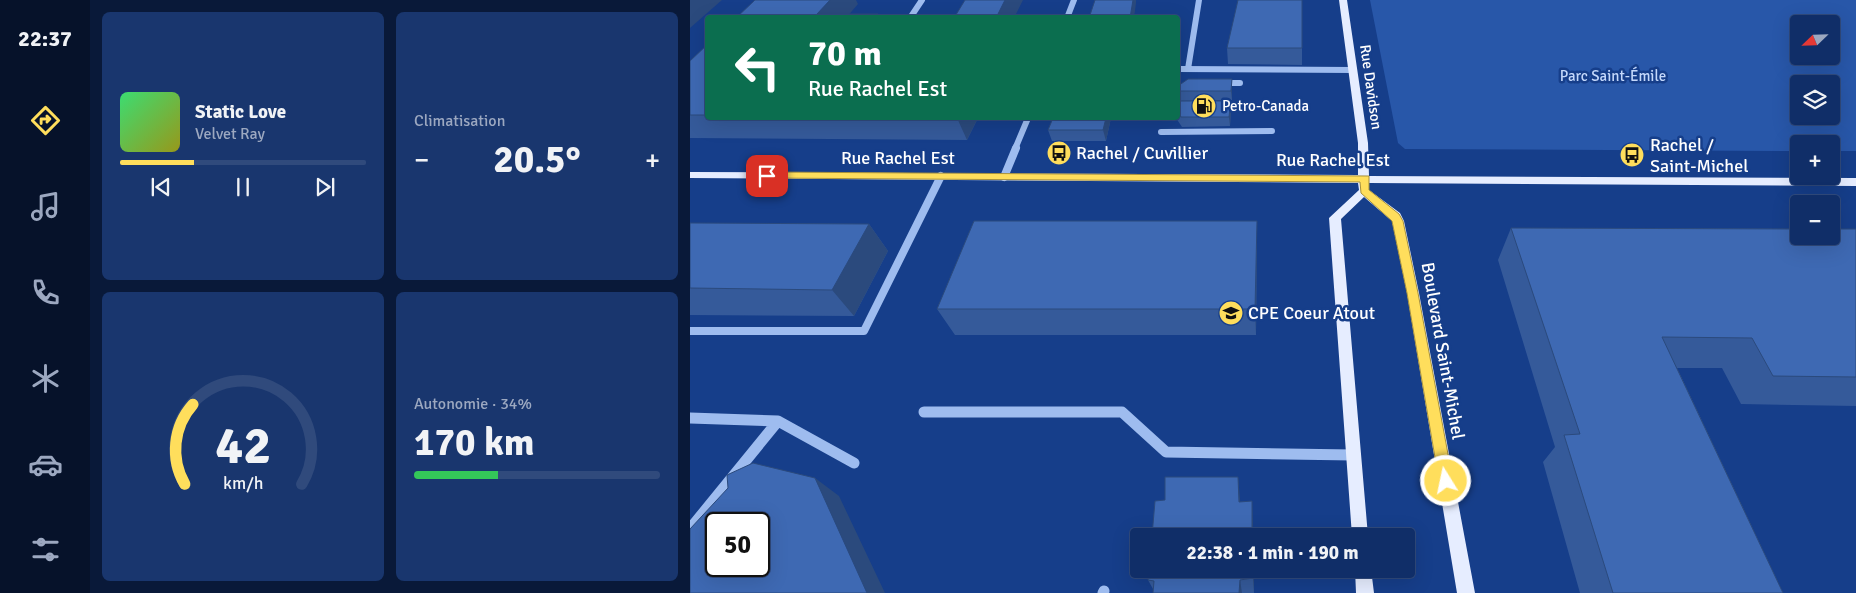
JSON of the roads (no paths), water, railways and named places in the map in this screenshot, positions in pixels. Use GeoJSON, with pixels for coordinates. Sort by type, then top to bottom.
{"type":"FeatureCollection","features":[{"type":"Feature","properties":{"kind":"main road","name":"Rue Davidson"},"geometry":{"type":"LineString","coordinates":[[1343,0],[1364,143],[1365,185]]}},
{"type":"Feature","properties":{"kind":"main road","name":"Rue Rachel Est"},"geometry":{"type":"LineString","coordinates":[[690,175],[1004,176],[1365,185],[1856,182]]}},
{"type":"Feature","properties":{"kind":"main road"},"geometry":{"type":"LineString","coordinates":[[1359,528],[1338,288],[1335,218],[1365,185]]}},
{"type":"Feature","properties":{"kind":"main road","name":"Boulevard Saint-Michel"},"geometry":{"type":"LineString","coordinates":[[1365,185],[1396,216],[1399,228],[1466,593]]}},
{"type":"Feature","properties":{"kind":"main road"},"geometry":{"type":"LineString","coordinates":[[1364,578],[1365,593]]}},
{"type":"Feature","properties":{"kind":"street"},"geometry":{"type":"LineString","coordinates":[[912,15],[922,0]]}},
{"type":"Feature","properties":{"kind":"street"},"geometry":{"type":"LineString","coordinates":[[1069,15],[1074,0]]}},
{"type":"Feature","properties":{"kind":"street"},"geometry":{"type":"LineString","coordinates":[[1188,69],[1199,0]]}},
{"type":"Feature","properties":{"kind":"street"},"geometry":{"type":"LineString","coordinates":[[1180,69],[1353,70]]}},
{"type":"Feature","properties":{"kind":"street"},"geometry":{"type":"LineString","coordinates":[[1213,83],[1240,83]]}},
{"type":"Feature","properties":{"kind":"street"},"geometry":{"type":"LineString","coordinates":[[1213,106],[1239,105]]}},
{"type":"Feature","properties":{"kind":"street"},"geometry":{"type":"LineString","coordinates":[[1004,176],[1027,120]]}},
{"type":"Feature","properties":{"kind":"street"},"geometry":{"type":"LineString","coordinates":[[1161,132],[1272,130]]}},
{"type":"Feature","properties":{"kind":"street"},"geometry":{"type":"LineString","coordinates":[[690,331],[864,331],[940,176]]}},
{"type":"Feature","properties":{"kind":"street"},"geometry":{"type":"LineString","coordinates":[[924,412],[1122,412],[1166,452],[1353,455]]}},
{"type":"Feature","properties":{"kind":"street"},"geometry":{"type":"LineString","coordinates":[[690,418],[778,421],[854,463]]}},
{"type":"Feature","properties":{"kind":"street"},"geometry":{"type":"LineString","coordinates":[[690,529],[778,421]]}},
{"type":"Feature","properties":{"kind":"place","name":"Petro-Canada"},"geometry":{"type":"Point","coordinates":[1204,106]}},
{"type":"Feature","properties":{"kind":"place","name":"Rachel / Cuvillier"},"geometry":{"type":"Point","coordinates":[1059,153]}},
{"type":"Feature","properties":{"kind":"place","name":"Rachel / Saint-Michel"},"geometry":{"type":"Point","coordinates":[1632,155]}},
{"type":"Feature","properties":{"kind":"place","name":"CPE Coeur Atout"},"geometry":{"type":"Point","coordinates":[1231,313]}},
{"type":"Feature","properties":{"kind":"park label","name":"Parc Saint-Émile"},"geometry":{"type":"Point","coordinates":[1613,76]}}]}
